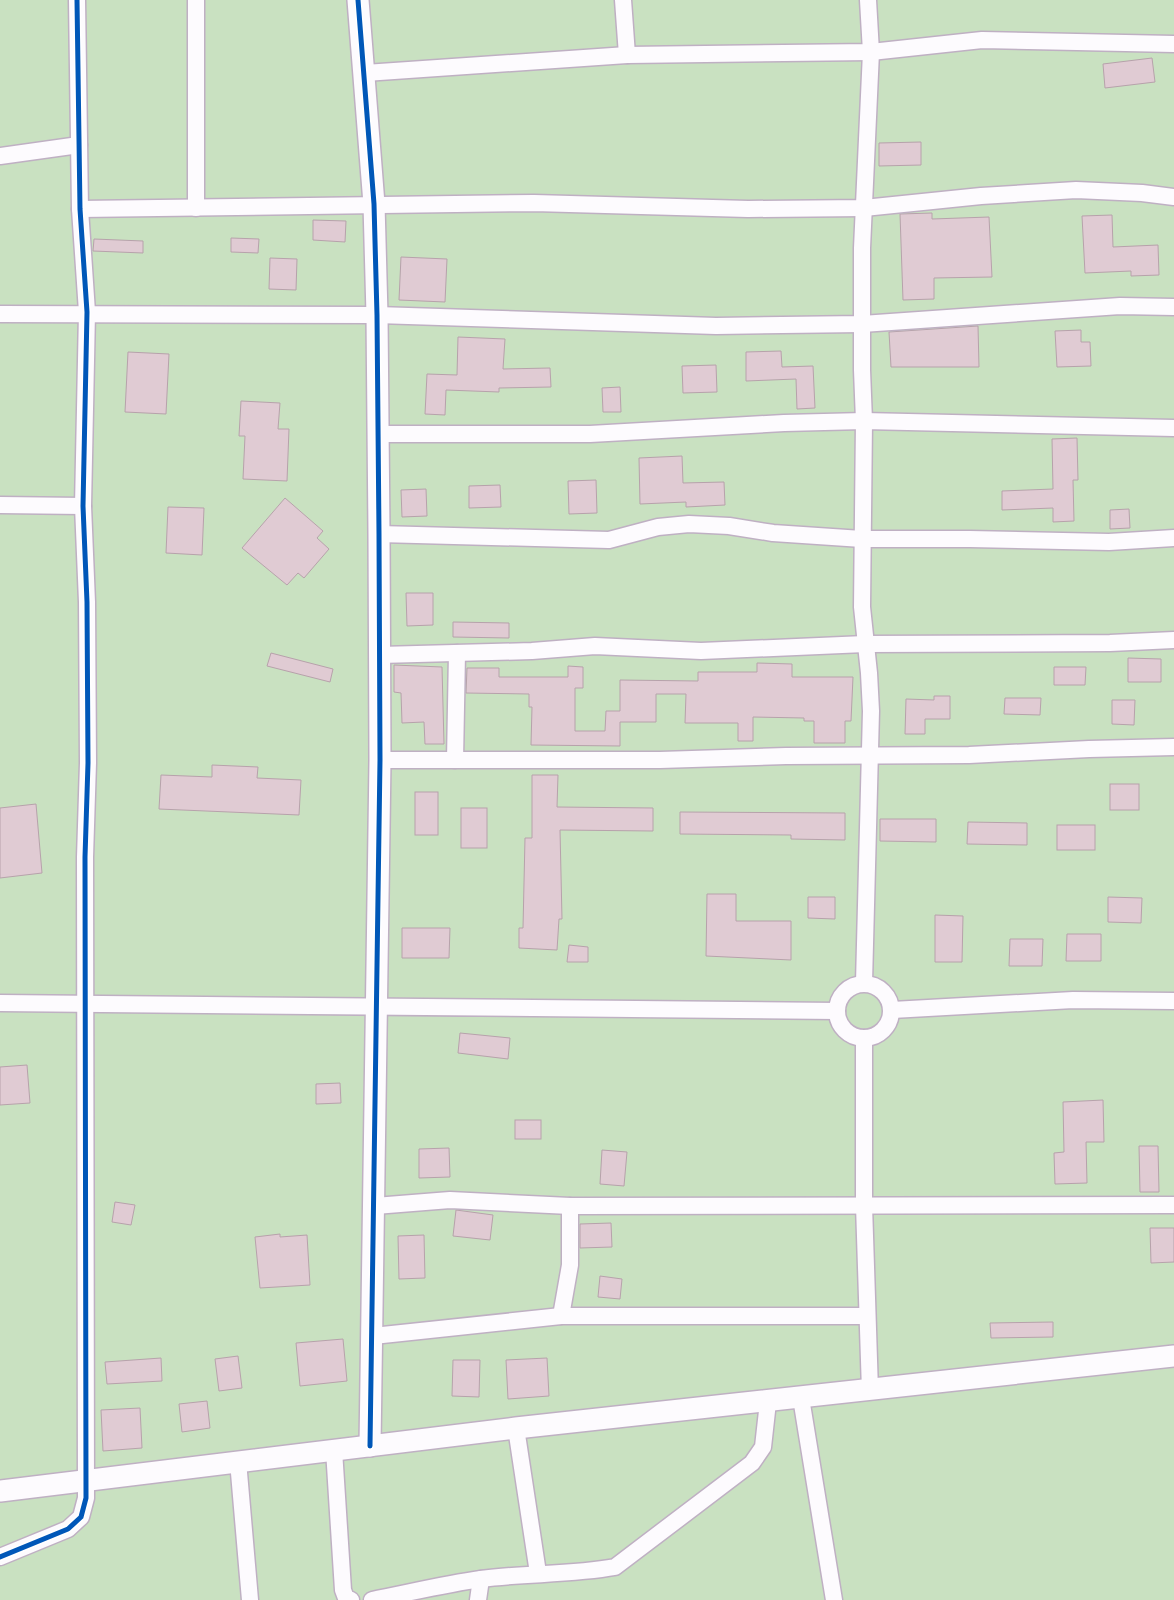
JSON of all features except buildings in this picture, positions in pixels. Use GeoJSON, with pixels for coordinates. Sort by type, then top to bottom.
{"type":"FeatureCollection","features":[{"type":"Feature","properties":{"kind":"street"},"geometry":{"type":"LineString","coordinates":[[0,1557],[45,1540],[76,1524],[84,1509],[86,1480],[87,640],[82,506],[87,312],[80,209],[77,0]]}},
{"type":"Feature","properties":{"kind":"street"},"geometry":{"type":"LineString","coordinates":[[196,0],[196,208]]}},
{"type":"Feature","properties":{"kind":"street"},"geometry":{"type":"LineString","coordinates":[[358,0],[374,204],[379,534],[380,760],[375,1206],[370,1446]]}},
{"type":"Feature","properties":{"kind":"street"},"geometry":{"type":"LineString","coordinates":[[623,0],[627,55]]}},
{"type":"Feature","properties":{"kind":"street"},"geometry":{"type":"LineString","coordinates":[[864,983],[870,756],[870,673],[862,608],[864,421],[862,324],[870,52],[868,0]]}},
{"type":"Feature","properties":{"kind":"street"},"geometry":{"type":"LineString","coordinates":[[365,73],[627,55],[870,52],[982,40],[1174,44]]}},
{"type":"Feature","properties":{"kind":"street"},"geometry":{"type":"LineString","coordinates":[[0,156],[79,145]]}},
{"type":"Feature","properties":{"kind":"street"},"geometry":{"type":"LineString","coordinates":[[80,209],[534,203],[748,209],[864,208],[981,196],[1076,190],[1142,193],[1174,197]]}},
{"type":"Feature","properties":{"kind":"street"},"geometry":{"type":"LineString","coordinates":[[0,314],[87,312],[377,315],[716,326],[862,324],[1120,306],[1174,307]]}},
{"type":"Feature","properties":{"kind":"street"},"geometry":{"type":"LineString","coordinates":[[378,434],[600,434],[784,423],[864,421],[1174,428]]}},
{"type":"Feature","properties":{"kind":"street"},"geometry":{"type":"LineString","coordinates":[[0,506],[82,506]]}},
{"type":"Feature","properties":{"kind":"street"},"geometry":{"type":"LineString","coordinates":[[379,534],[609,540],[658,526],[689,524],[729,526],[773,533],[862,540],[970,539],[1109,542],[1174,538]]}},
{"type":"Feature","properties":{"kind":"street"},"geometry":{"type":"LineString","coordinates":[[380,655],[532,651],[595,646],[702,651],[865,644],[1110,643],[1174,640]]}},
{"type":"Feature","properties":{"kind":"street"},"geometry":{"type":"LineString","coordinates":[[455,760],[457,653]]}},
{"type":"Feature","properties":{"kind":"street"},"geometry":{"type":"LineString","coordinates":[[380,760],[660,760],[786,756],[969,755],[1089,748],[1174,747]]}},
{"type":"Feature","properties":{"kind":"street"},"geometry":{"type":"LineString","coordinates":[[864,983],[873,984],[887,994],[892,1010],[887,1027],[873,1037],[864,1038],[851,1035],[845,1030],[838,1018],[837,1011],[840,998],[844,992],[857,984],[864,983]]}},
{"type":"Feature","properties":{"kind":"street"},"geometry":{"type":"LineString","coordinates":[[892,1010],[1074,1000],[1174,1001]]}},
{"type":"Feature","properties":{"kind":"street"},"geometry":{"type":"LineString","coordinates":[[0,1003],[837,1011]]}},
{"type":"Feature","properties":{"kind":"street"},"geometry":{"type":"LineString","coordinates":[[864,1038],[864,1205],[870,1391]]}},
{"type":"Feature","properties":{"kind":"street"},"geometry":{"type":"LineString","coordinates":[[375,1206],[450,1200],[570,1206],[1174,1204]]}},
{"type":"Feature","properties":{"kind":"street"},"geometry":{"type":"LineString","coordinates":[[561,1316],[570,1265],[570,1206]]}},
{"type":"Feature","properties":{"kind":"street"},"geometry":{"type":"LineString","coordinates":[[372,1336],[561,1316],[867,1316]]}},
{"type":"Feature","properties":{"kind":"street"},"geometry":{"type":"LineString","coordinates":[[0,1491],[516,1428],[870,1391],[1174,1356]]}},
{"type":"Feature","properties":{"kind":"street"},"geometry":{"type":"LineString","coordinates":[[801,1398],[834,1600]]}},
{"type":"Feature","properties":{"kind":"street"},"geometry":{"type":"LineString","coordinates":[[372,1600],[481,1579],[538,1573],[595,1571],[615,1567],[628,1559],[759,1456],[763,1447],[768,1402]]}},
{"type":"Feature","properties":{"kind":"street"},"geometry":{"type":"LineString","coordinates":[[516,1428],[538,1573]]}},
{"type":"Feature","properties":{"kind":"street"},"geometry":{"type":"LineString","coordinates":[[334,1450],[343,1590],[346,1598],[351,1600]]}},
{"type":"Feature","properties":{"kind":"street"},"geometry":{"type":"LineString","coordinates":[[238,1461],[250,1600]]}},
{"type":"Feature","properties":{"kind":"street"},"geometry":{"type":"LineString","coordinates":[[478,1600],[481,1579]]}},
{"type":"Feature","properties":{"kind":"green space"},"geometry":{"type":"Polygon","coordinates":[[[0,0],[1174,0],[1174,1600],[0,1600],[0,0]]]}},
{"type":"Feature","properties":{"kind":"cycle path"},"geometry":{"type":"LineString","coordinates":[[0,1557],[68,1529],[81,1517],[86,1498],[85,857],[88,763],[87,602],[83,506],[87,312],[80,209],[77,0]]}},
{"type":"Feature","properties":{"kind":"cycle path"},"geometry":{"type":"LineString","coordinates":[[358,0],[374,204],[379,534],[380,760],[370,1446]]}}]}
